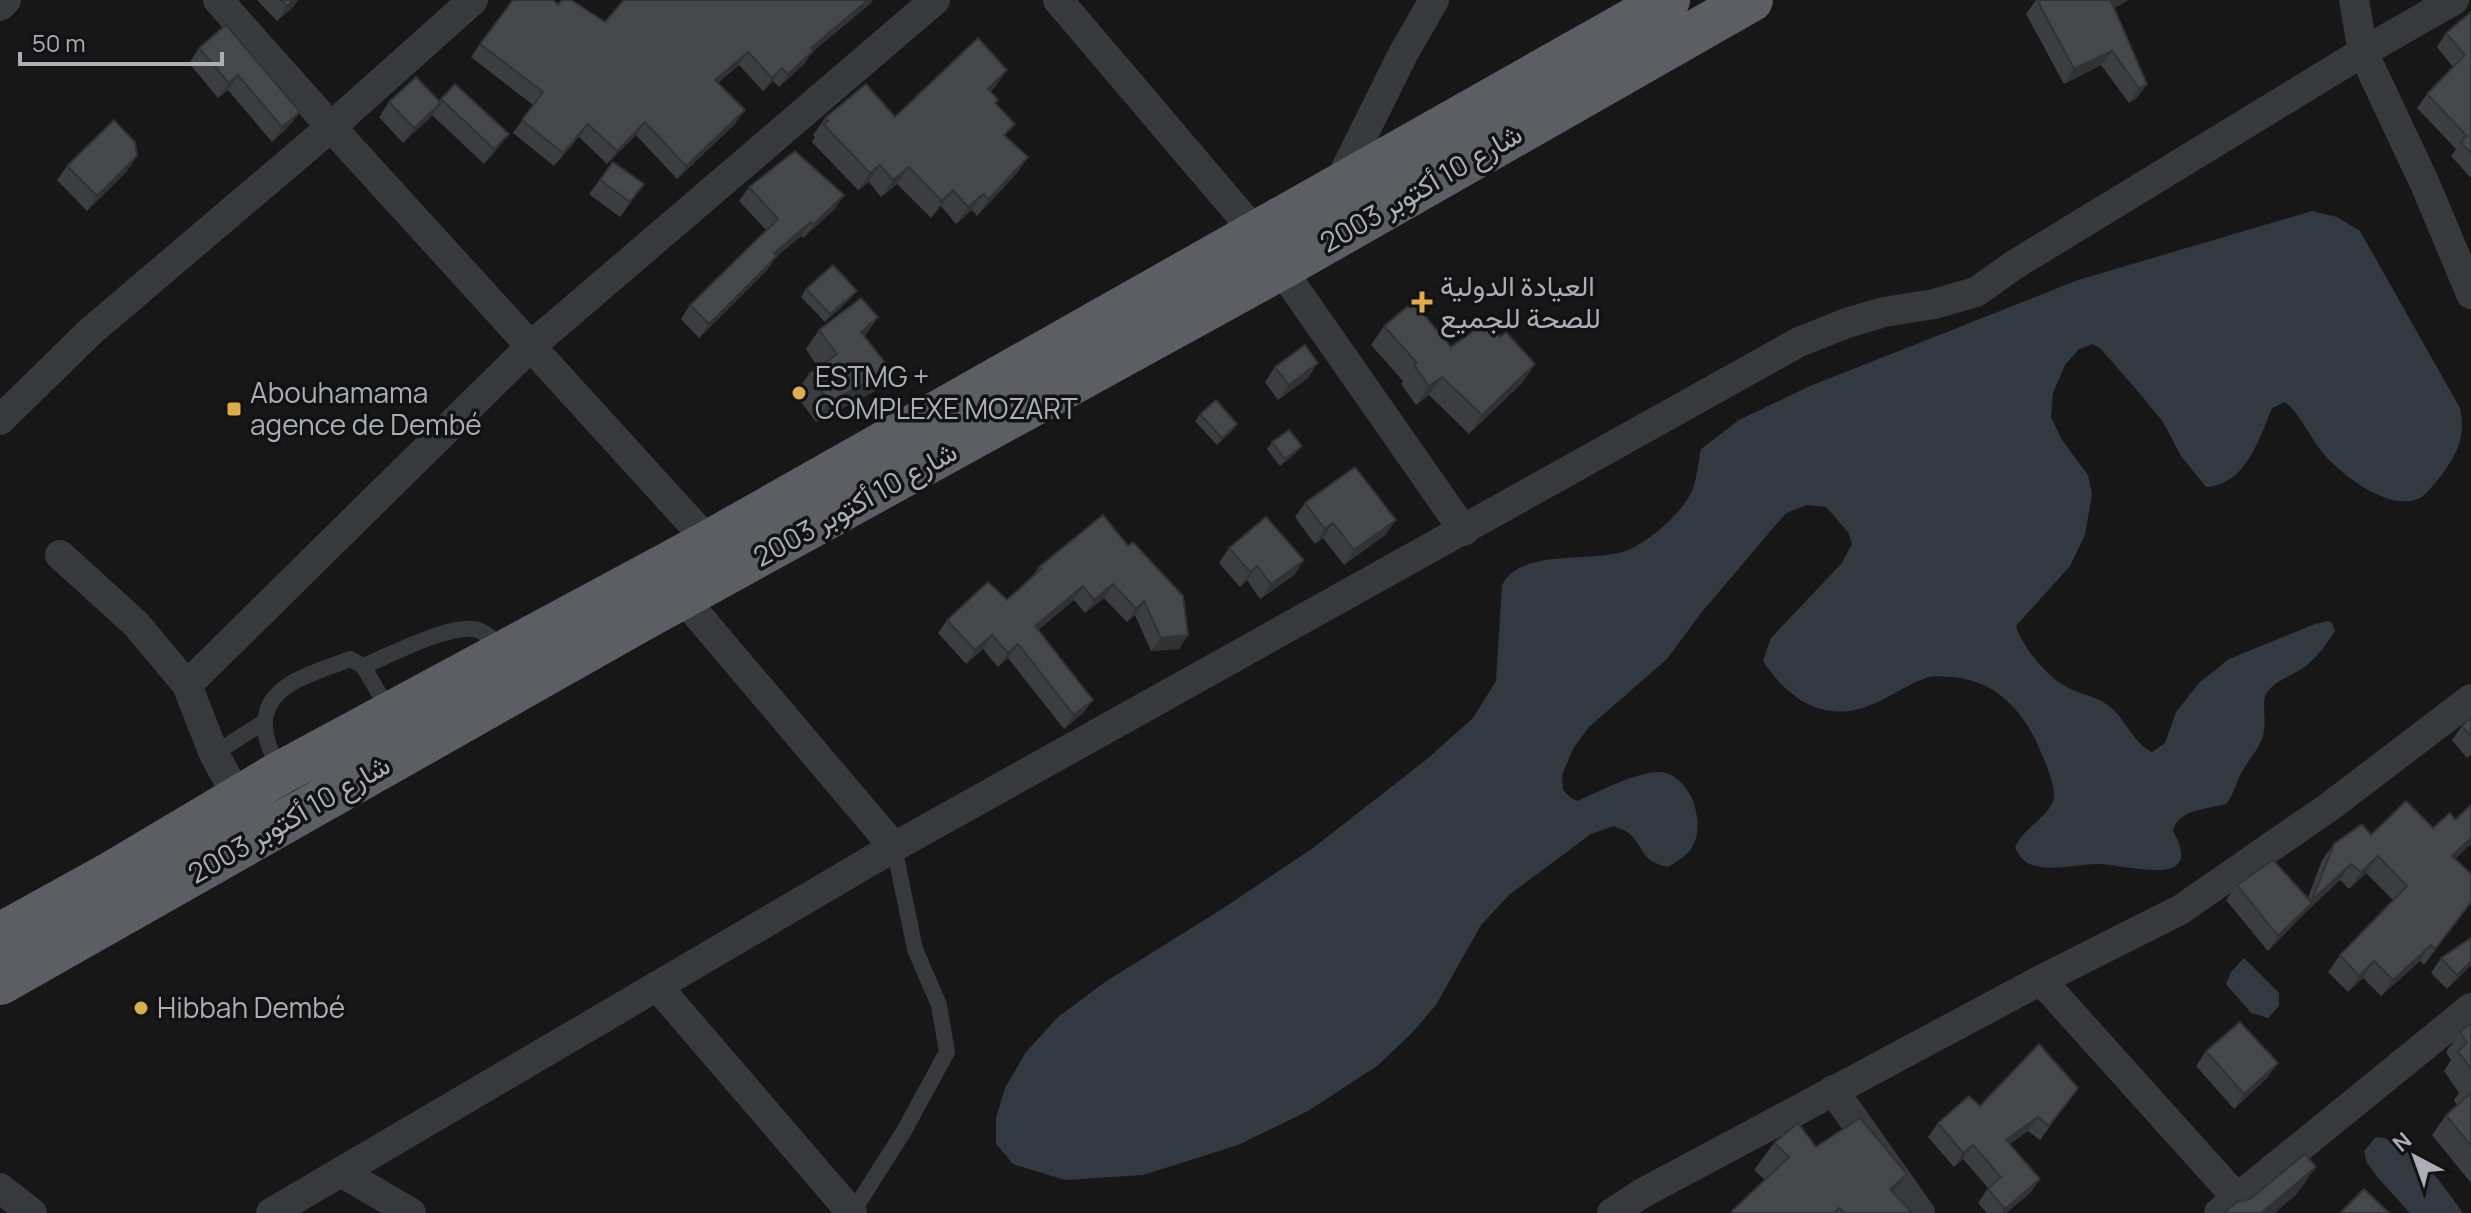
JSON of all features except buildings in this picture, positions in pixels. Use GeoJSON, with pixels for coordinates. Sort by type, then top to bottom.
{"type":"FeatureCollection","features":[{"type":"Feature","properties":{"kind":"highway","name":"شارع 10 أكتوبر 2003"},"geometry":{"type":"LineString","coordinates":[[0,935],[112,873],[280,773],[709,542],[1668,0]]}},
{"type":"Feature","properties":{"kind":"highway","name":"شارع 10 أكتوبر 2003"},"geometry":{"type":"LineString","coordinates":[[0,983],[644,618],[1279,269],[1751,0]]}},
{"type":"Feature","properties":{"kind":"street"},"geometry":{"type":"LineString","coordinates":[[0,6],[6,0]]}},
{"type":"Feature","properties":{"kind":"street"},"geometry":{"type":"LineString","coordinates":[[218,0],[709,542]]}},
{"type":"Feature","properties":{"kind":"street"},"geometry":{"type":"LineString","coordinates":[[0,420],[91,331],[331,127],[473,0]]}},
{"type":"Feature","properties":{"kind":"street"},"geometry":{"type":"LineString","coordinates":[[187,685],[531,346],[935,0]]}},
{"type":"Feature","properties":{"kind":"street"},"geometry":{"type":"LineString","coordinates":[[1058,0],[1256,233],[1464,531]]}},
{"type":"Feature","properties":{"kind":"street"},"geometry":{"type":"LineString","coordinates":[[1337,187],[1403,54],[1434,0]]}},
{"type":"Feature","properties":{"kind":"street"},"geometry":{"type":"LineString","coordinates":[[2354,0],[2363,52],[2425,184],[2471,294]]}},
{"type":"Feature","properties":{"kind":"street"},"geometry":{"type":"LineString","coordinates":[[271,1213],[894,847],[1799,342],[1884,312],[1934,304],[1976,292],[2014,265],[2363,52],[2454,0]]}},
{"type":"Feature","properties":{"kind":"street"},"geometry":{"type":"LineString","coordinates":[[60,555],[136,624],[187,685],[214,754],[259,836]]}},
{"type":"Feature","properties":{"kind":"street"},"geometry":{"type":"LineString","coordinates":[[683,598],[894,847]]}},
{"type":"Feature","properties":{"kind":"street"},"geometry":{"type":"LineString","coordinates":[[1612,1213],[1641,1194],[1833,1090],[2180,910],[2329,807],[2471,699]]}},
{"type":"Feature","properties":{"kind":"street"},"geometry":{"type":"LineString","coordinates":[[2041,980],[2228,1206],[2471,1008]]}},
{"type":"Feature","properties":{"kind":"street"},"geometry":{"type":"LineString","coordinates":[[657,986],[852,1213]]}},
{"type":"Feature","properties":{"kind":"street"},"geometry":{"type":"LineString","coordinates":[[1833,1090],[1920,1213]]}},
{"type":"Feature","properties":{"kind":"street"},"geometry":{"type":"LineString","coordinates":[[341,1172],[411,1213]]}},
{"type":"Feature","properties":{"kind":"street"},"geometry":{"type":"LineString","coordinates":[[0,1188],[32,1213]]}},
{"type":"Feature","properties":{"kind":"lane"},"geometry":{"type":"LineString","coordinates":[[363,666],[452,631],[475,629],[483,632],[507,652]]}},
{"type":"Feature","properties":{"kind":"lane"},"geometry":{"type":"LineString","coordinates":[[280,773],[264,722],[271,701],[284,687],[350,659],[363,666],[391,714]]}},
{"type":"Feature","properties":{"kind":"lane"},"geometry":{"type":"LineString","coordinates":[[214,754],[264,722]]}},
{"type":"Feature","properties":{"kind":"lane"},"geometry":{"type":"LineString","coordinates":[[852,1213],[904,1131],[947,1052],[939,1005],[915,949],[894,847]]}},
{"type":"Feature","properties":{"kind":"shaded area"},"geometry":{"type":"Polygon","coordinates":[[[2312,211],[2337,217],[2360,231],[2460,408],[2462,427],[2456,452],[2441,476],[2420,498],[2394,500],[2380,496],[2352,480],[2321,451],[2285,402],[2272,408],[2256,446],[2241,469],[2220,484],[2206,487],[2181,456],[2163,422],[2100,348],[2092,344],[2079,349],[2065,365],[2053,393],[2051,417],[2062,440],[2088,475],[2092,494],[2085,535],[2070,566],[2016,626],[2029,651],[2056,680],[2109,706],[2139,742],[2152,752],[2165,743],[2176,712],[2199,683],[2229,659],[2315,624],[2328,621],[2335,631],[2311,661],[2274,685],[2266,694],[2262,737],[2226,804],[2187,814],[2176,824],[2173,831],[2181,849],[2180,861],[2172,868],[2144,870],[2101,864],[2049,868],[2024,860],[2015,848],[2050,807],[2054,796],[2046,763],[2030,730],[2013,707],[1992,689],[1965,679],[1935,676],[1913,683],[1876,703],[1841,711],[1811,706],[1785,688],[1763,661],[1771,638],[1842,563],[1852,544],[1848,532],[1826,507],[1807,505],[1786,513],[1701,613],[1667,659],[1589,727],[1574,747],[1562,775],[1563,790],[1578,801],[1646,774],[1666,773],[1676,778],[1691,797],[1697,821],[1694,844],[1684,857],[1668,867],[1649,859],[1626,831],[1614,826],[1591,834],[1510,894],[1481,925],[1436,1005],[1377,1066],[1308,1111],[1238,1145],[1143,1175],[1065,1180],[1013,1164],[996,1144],[996,1118],[1005,1088],[1026,1052],[1058,1017],[1105,982],[1313,848],[1427,759],[1473,718],[1496,681],[1502,585],[1511,573],[1541,561],[1613,554],[1646,540],[1673,517],[1692,491],[1701,449],[1739,420],[1810,386],[2078,280],[2312,211]]]}},
{"type":"Feature","properties":{"kind":"shaded area"},"geometry":{"type":"Polygon","coordinates":[[[2244,958],[2279,993],[2279,1006],[2268,1018],[2251,1013],[2226,984],[2231,972],[2244,958]]]}},
{"type":"Feature","properties":{"kind":"shaded area"},"geometry":{"type":"Polygon","coordinates":[[[2376,1137],[2403,1146],[2415,1155],[2437,1177],[2463,1213],[2410,1213],[2367,1163],[2364,1151],[2376,1137]]]}},
{"type":"Feature","properties":{"kind":"place","name":"العيادة الدولية للصحة للجميع"},"geometry":{"type":"Point","coordinates":[1422,302]}},
{"type":"Feature","properties":{"kind":"place","name":"ESTMG + COMPLEXE MOZART"},"geometry":{"type":"Point","coordinates":[799,393]}},
{"type":"Feature","properties":{"kind":"place","name":"Abouhamama agence de Dembé"},"geometry":{"type":"Point","coordinates":[234,409]}},
{"type":"Feature","properties":{"kind":"place","name":"Hibbah Dembé"},"geometry":{"type":"Point","coordinates":[141,1008]}}]}
